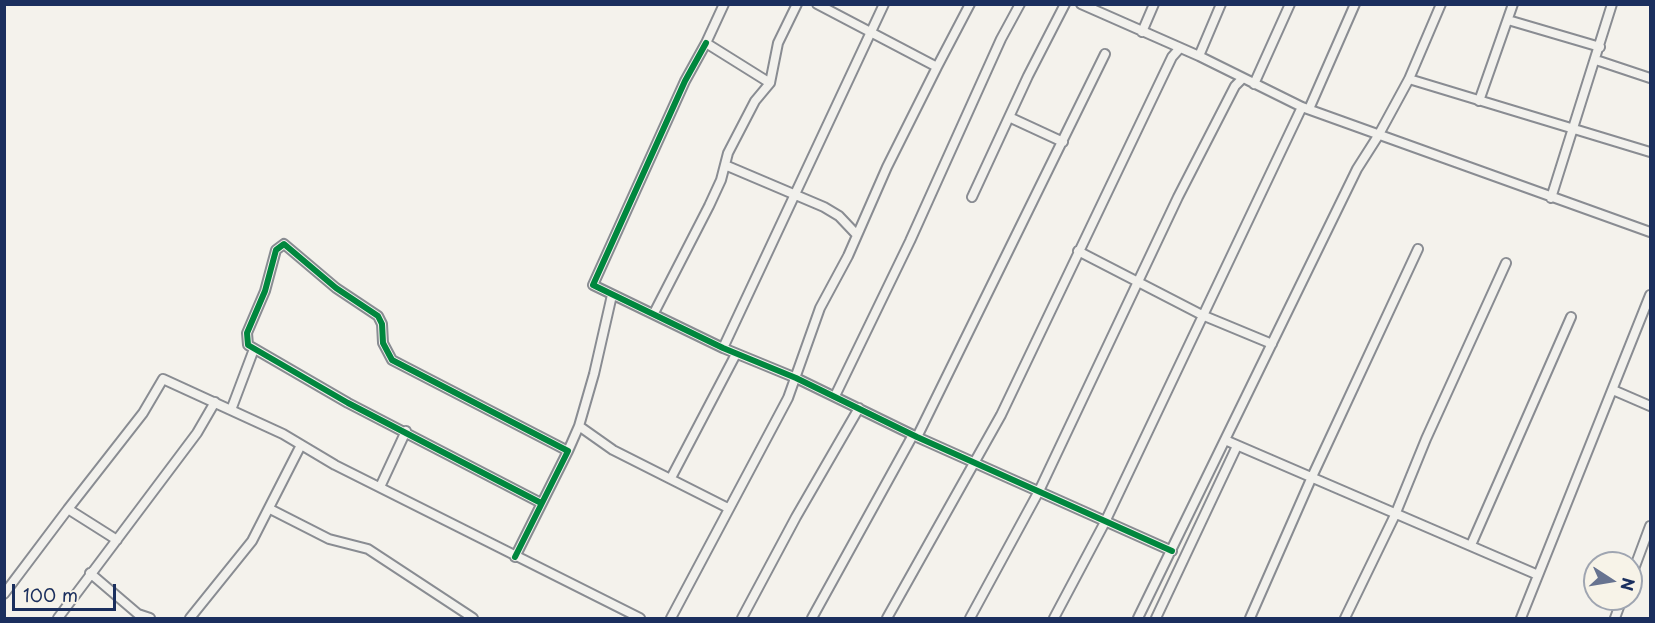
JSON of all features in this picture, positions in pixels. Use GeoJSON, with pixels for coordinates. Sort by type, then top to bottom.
{"type":"FeatureCollection","features":[{"type":"Feature","properties":{"kind":"street"},"geometry":{"type":"LineString","coordinates":[[724,4],[685,81],[593,285],[736,354],[796,378],[915,436],[1172,551]]}},
{"type":"Feature","properties":{"kind":"street"},"geometry":{"type":"LineString","coordinates":[[654,313],[709,206],[728,153],[755,101],[770,83],[778,43],[798,4]]}},
{"type":"Feature","properties":{"kind":"street"},"geometry":{"type":"LineString","coordinates":[[817,4],[937,67]]}},
{"type":"Feature","properties":{"kind":"street"},"geometry":{"type":"LineString","coordinates":[[723,348],[884,4]]}},
{"type":"Feature","properties":{"kind":"street"},"geometry":{"type":"LineString","coordinates":[[671,618],[796,378],[820,308],[857,235],[887,167],[970,4]]}},
{"type":"Feature","properties":{"kind":"street"},"geometry":{"type":"LineString","coordinates":[[835,396],[910,241],[1001,39],[1020,4]]}},
{"type":"Feature","properties":{"kind":"street"},"geometry":{"type":"LineString","coordinates":[[972,197],[1065,4]]}},
{"type":"Feature","properties":{"kind":"street"},"geometry":{"type":"LineString","coordinates":[[1142,32],[1154,4]]}},
{"type":"Feature","properties":{"kind":"street"},"geometry":{"type":"LineString","coordinates":[[1199,56],[1221,4]]}},
{"type":"Feature","properties":{"kind":"street"},"geometry":{"type":"LineString","coordinates":[[1254,84],[1290,4]]}},
{"type":"Feature","properties":{"kind":"street"},"geometry":{"type":"LineString","coordinates":[[1054,618],[1105,522],[1202,315],[1355,4]]}},
{"type":"Feature","properties":{"kind":"street"},"geometry":{"type":"LineString","coordinates":[[1138,618],[1357,169],[1378,136],[1408,79],[1441,4]]}},
{"type":"Feature","properties":{"kind":"street"},"geometry":{"type":"LineString","coordinates":[[1479,101],[1513,4]]}},
{"type":"Feature","properties":{"kind":"street"},"geometry":{"type":"LineString","coordinates":[[1551,198],[1612,4]]}},
{"type":"Feature","properties":{"kind":"street"},"geometry":{"type":"LineString","coordinates":[[1086,5],[1199,56],[1305,108],[1650,232]]}},
{"type":"Feature","properties":{"kind":"street"},"geometry":{"type":"LineString","coordinates":[[1508,20],[1600,47]]}},
{"type":"Feature","properties":{"kind":"street"},"geometry":{"type":"LineString","coordinates":[[706,43],[770,83]]}},
{"type":"Feature","properties":{"kind":"street"},"geometry":{"type":"LineString","coordinates":[[887,618],[975,462],[1172,57],[1180,48]]}},
{"type":"Feature","properties":{"kind":"street"},"geometry":{"type":"LineString","coordinates":[[812,618],[915,436],[1105,54]]}},
{"type":"Feature","properties":{"kind":"street"},"geometry":{"type":"LineString","coordinates":[[1596,60],[1650,78]]}},
{"type":"Feature","properties":{"kind":"street"},"geometry":{"type":"LineString","coordinates":[[970,618],[1039,491],[1137,281],[1230,96],[1242,79]]}},
{"type":"Feature","properties":{"kind":"street"},"geometry":{"type":"LineString","coordinates":[[1408,79],[1650,152]]}},
{"type":"Feature","properties":{"kind":"street"},"geometry":{"type":"LineString","coordinates":[[1009,117],[1063,142]]}},
{"type":"Feature","properties":{"kind":"street"},"geometry":{"type":"LineString","coordinates":[[725,165],[794,193],[839,216],[857,235]]}},
{"type":"Feature","properties":{"kind":"street"},"geometry":{"type":"LineString","coordinates":[[541,502],[482,474],[406,431],[348,403],[246,343],[247,333],[265,291],[276,250],[284,244],[336,288],[378,316],[382,324],[383,343],[392,360],[568,451]]}},
{"type":"Feature","properties":{"kind":"street"},"geometry":{"type":"LineString","coordinates":[[1251,618],[1311,479],[1418,249]]}},
{"type":"Feature","properties":{"kind":"street"},"geometry":{"type":"LineString","coordinates":[[1078,251],[1202,315],[1272,344]]}},
{"type":"Feature","properties":{"kind":"street"},"geometry":{"type":"LineString","coordinates":[[1345,618],[1395,515],[1426,439],[1506,263]]}},
{"type":"Feature","properties":{"kind":"street"},"geometry":{"type":"LineString","coordinates":[[515,557],[579,426],[603,340],[612,295]]}},
{"type":"Feature","properties":{"kind":"street"},"geometry":{"type":"LineString","coordinates":[[1521,618],[1650,295]]}},
{"type":"Feature","properties":{"kind":"street"},"geometry":{"type":"LineString","coordinates":[[1472,545],[1571,317]]}},
{"type":"Feature","properties":{"kind":"street"},"geometry":{"type":"LineString","coordinates":[[231,410],[254,349]]}},
{"type":"Feature","properties":{"kind":"street"},"geometry":{"type":"LineString","coordinates":[[671,478],[736,354]]}},
{"type":"Feature","properties":{"kind":"street"},"geometry":{"type":"LineString","coordinates":[[4,594],[143,413],[163,379],[301,445],[515,557],[640,618]]}},
{"type":"Feature","properties":{"kind":"street"},"geometry":{"type":"LineString","coordinates":[[1613,390],[1650,406]]}},
{"type":"Feature","properties":{"kind":"street"},"geometry":{"type":"LineString","coordinates":[[58,618],[155,485],[197,433],[215,402]]}},
{"type":"Feature","properties":{"kind":"street"},"geometry":{"type":"LineString","coordinates":[[742,618],[859,408]]}},
{"type":"Feature","properties":{"kind":"street"},"geometry":{"type":"LineString","coordinates":[[579,426],[613,450],[729,508]]}},
{"type":"Feature","properties":{"kind":"street"},"geometry":{"type":"LineString","coordinates":[[380,487],[406,431]]}},
{"type":"Feature","properties":{"kind":"street"},"geometry":{"type":"LineString","coordinates":[[1225,440],[1538,575]]}},
{"type":"Feature","properties":{"kind":"street"},"geometry":{"type":"LineString","coordinates":[[190,618],[246,550],[270,509],[301,445]]}},
{"type":"Feature","properties":{"kind":"street"},"geometry":{"type":"LineString","coordinates":[[1156,618],[1238,446]]}},
{"type":"Feature","properties":{"kind":"street"},"geometry":{"type":"LineString","coordinates":[[68,509],[117,540]]}},
{"type":"Feature","properties":{"kind":"street"},"geometry":{"type":"LineString","coordinates":[[270,509],[329,539],[368,549],[473,618]]}},
{"type":"Feature","properties":{"kind":"street"},"geometry":{"type":"LineString","coordinates":[[1641,551],[1650,526]]}},
{"type":"Feature","properties":{"kind":"street"},"geometry":{"type":"LineString","coordinates":[[90,573],[138,614],[150,618]]}},
{"type":"Feature","properties":{"kind":"street"},"geometry":{"type":"LineString","coordinates":[[129,618],[138,614]]}},
{"type":"Feature","properties":{"kind":"cycle path"},"geometry":{"type":"LineString","coordinates":[[706,43],[685,81],[593,285],[723,348],[796,378],[917,437],[1172,551]]}},
{"type":"Feature","properties":{"kind":"cycle path"},"geometry":{"type":"LineString","coordinates":[[515,557],[568,451],[392,360],[383,343],[382,324],[378,316],[336,288],[284,244],[276,250],[265,291],[247,333],[248,345],[348,403],[541,503]]}}]}
